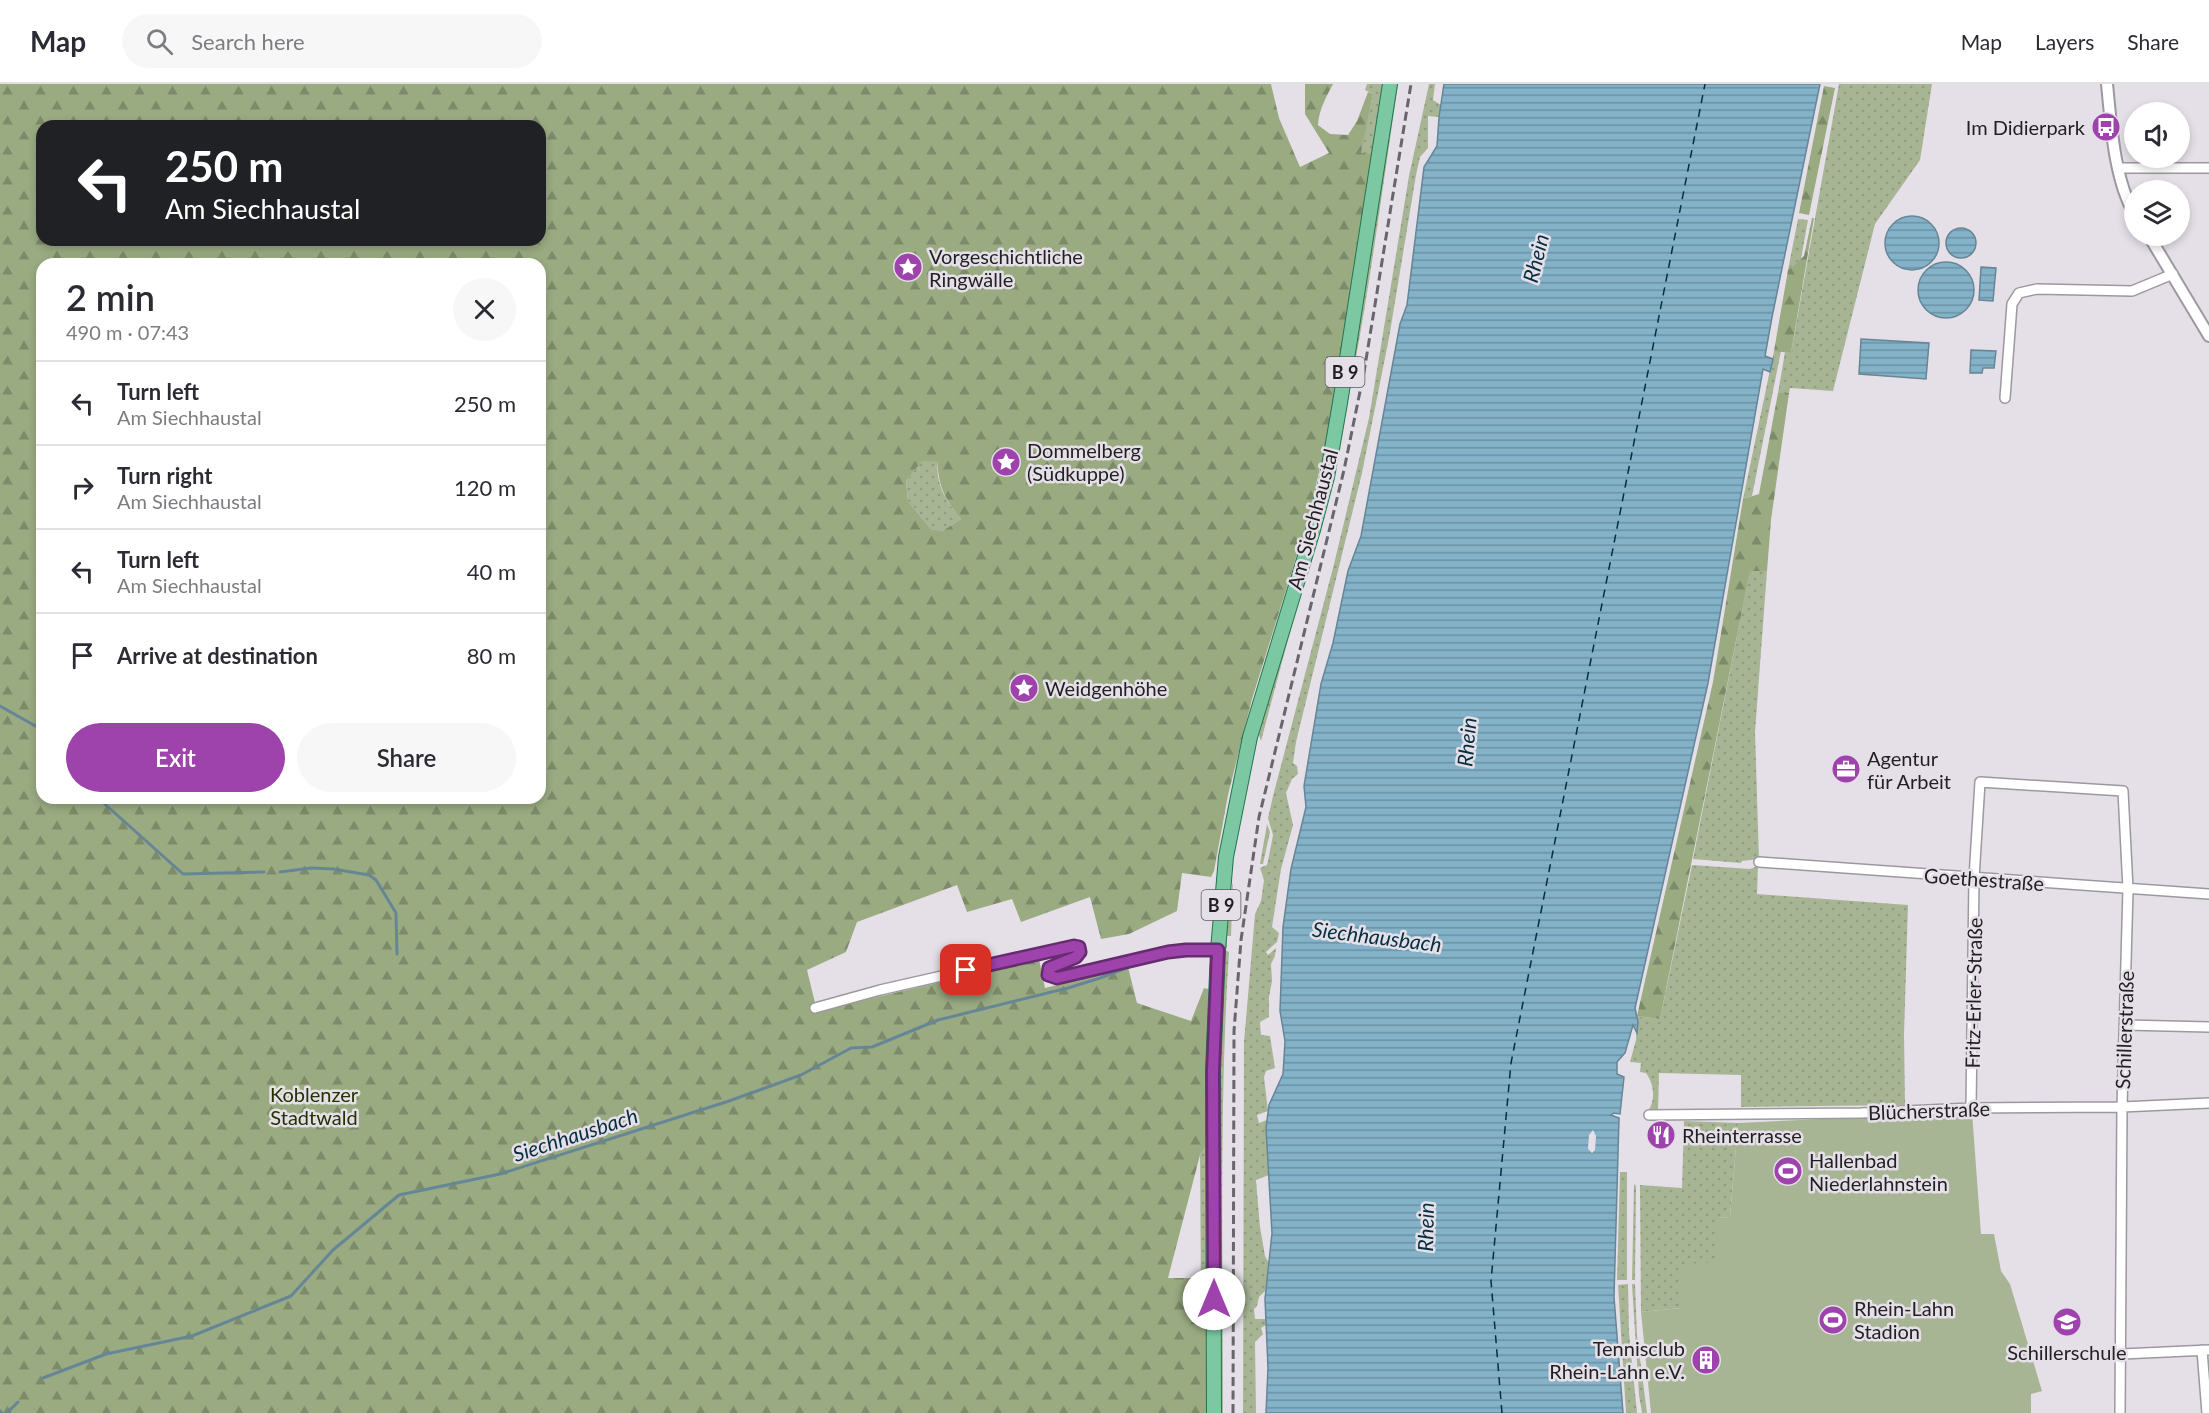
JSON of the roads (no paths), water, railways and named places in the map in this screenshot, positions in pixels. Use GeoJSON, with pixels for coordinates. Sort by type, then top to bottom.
{"type":"FeatureCollection","features":[{"type":"Feature","properties":{"kind":"main road","name":"Am Siechhaustal"},"geometry":{"type":"LineString","coordinates":[[1214,1413],[1213,1071],[1218,950],[1226,857],[1250,737],[1327,477],[1390,84]]}},
{"type":"Feature","properties":{"kind":"street"},"geometry":{"type":"LineString","coordinates":[[2108,84],[2114,150],[2124,186]]}},
{"type":"Feature","properties":{"kind":"street"},"geometry":{"type":"LineString","coordinates":[[2119,168],[2209,168]]}},
{"type":"Feature","properties":{"kind":"street"},"geometry":{"type":"LineString","coordinates":[[2155,246],[2209,336]]}},
{"type":"Feature","properties":{"kind":"street"},"geometry":{"type":"LineString","coordinates":[[2005,398],[2012,304],[2019,293],[2037,289],[2132,291],[2173,274]]}},
{"type":"Feature","properties":{"kind":"street","name":"Fritz-Erler-Straße"},"geometry":{"type":"LineString","coordinates":[[1971,1108],[1974,878],[1980,782]]}},
{"type":"Feature","properties":{"kind":"street","name":"Schillerstraße"},"geometry":{"type":"LineString","coordinates":[[1980,782],[2123,791],[2128,889],[2122,1107],[2120,1413]]}},
{"type":"Feature","properties":{"kind":"street","name":"Goethestraße"},"geometry":{"type":"LineString","coordinates":[[1759,862],[2209,894]]}},
{"type":"Feature","properties":{"kind":"street"},"geometry":{"type":"LineString","coordinates":[[815,1008],[880,990],[1074,946],[1079,947],[1078,955],[1049,968],[1047,973],[1049,976],[1057,978],[1168,952],[1218,950]]}},
{"type":"Feature","properties":{"kind":"street"},"geometry":{"type":"LineString","coordinates":[[2125,1025],[2209,1027]]}},
{"type":"Feature","properties":{"kind":"street","name":"Blücherstraße"},"geometry":{"type":"LineString","coordinates":[[1649,1115],[1862,1113],[1971,1108],[2122,1107],[2209,1103]]}},
{"type":"Feature","properties":{"kind":"street"},"geometry":{"type":"LineString","coordinates":[[2121,1354],[2205,1350],[2207,1413]]}},
{"type":"Feature","properties":{"kind":"water","name":"Rhein"},"geometry":{"type":"Polygon","coordinates":[[[1444,84],[1820,84],[1765,356],[1773,359],[1770,372],[1763,369],[1708,683],[1635,1008],[1638,1022],[1637,1033],[1633,1025],[1625,1053],[1617,1062],[1617,1074],[1624,1077],[1620,1114],[1611,1115],[1619,1118],[1614,1297],[1623,1413],[1266,1413],[1268,1368],[1265,1299],[1272,1233],[1266,1128],[1269,1105],[1283,1074],[1285,1041],[1280,1011],[1283,927],[1291,869],[1306,807],[1304,786],[1321,684],[1333,643],[1348,571],[1361,536],[1400,324],[1407,305],[1424,167],[1437,146],[1444,84]]]}},
{"type":"Feature","properties":{"kind":"water"},"geometry":{"type":"Polygon","coordinates":[[[1912,216],[1922,218],[1931,224],[1937,233],[1939,243],[1937,253],[1931,262],[1922,268],[1912,270],[1902,268],[1893,262],[1887,253],[1885,243],[1887,233],[1893,224],[1902,218],[1912,216]]]}},
{"type":"Feature","properties":{"kind":"water"},"geometry":{"type":"Polygon","coordinates":[[[1961,228],[1972,232],[1976,243],[1972,254],[1961,258],[1950,254],[1946,243],[1950,232],[1961,228]]]}},
{"type":"Feature","properties":{"kind":"water"},"geometry":{"type":"Polygon","coordinates":[[[1946,262],[1957,264],[1966,270],[1972,279],[1974,290],[1972,301],[1966,310],[1957,316],[1946,318],[1935,316],[1926,310],[1920,301],[1918,290],[1920,279],[1926,270],[1935,264],[1946,262]]]}},
{"type":"Feature","properties":{"kind":"water"},"geometry":{"type":"Polygon","coordinates":[[[1981,267],[1996,268],[1993,301],[1979,300],[1981,267]]]}},
{"type":"Feature","properties":{"kind":"water"},"geometry":{"type":"Polygon","coordinates":[[[1861,339],[1929,343],[1926,379],[1859,374],[1861,339]]]}},
{"type":"Feature","properties":{"kind":"water"},"geometry":{"type":"Polygon","coordinates":[[[1971,350],[1996,351],[1994,368],[1983,368],[1982,373],[1970,373],[1971,350]]]}},
{"type":"Feature","properties":{"kind":"waterway"},"geometry":{"type":"LineString","coordinates":[[0,706],[36,726]]}},
{"type":"Feature","properties":{"kind":"waterway"},"geometry":{"type":"LineString","coordinates":[[105,804],[183,874],[264,872]]}},
{"type":"Feature","properties":{"kind":"waterway"},"geometry":{"type":"LineString","coordinates":[[280,872],[311,868],[369,875],[376,880],[396,913],[397,954]]}},
{"type":"Feature","properties":{"kind":"waterway","name":"Siechhausbach"},"geometry":{"type":"LineString","coordinates":[[43,1378],[106,1354],[192,1336],[291,1296],[333,1250],[399,1195],[500,1174],[729,1101],[801,1075],[851,1048],[872,1047],[938,1020],[1068,988],[1142,962]]}},
{"type":"Feature","properties":{"kind":"waterway","name":"Siechhausbach"},"geometry":{"type":"LineString","coordinates":[[7,1413],[18,1402]]}},
{"type":"Feature","properties":{"kind":"railway"},"geometry":{"type":"LineString","coordinates":[[1233,1413],[1234,1031],[1241,940],[1259,817],[1344,470],[1364,372],[1411,84]]}},
{"type":"Feature","properties":{"kind":"place","name":"Im Didierpark"},"geometry":{"type":"Point","coordinates":[2106,127]}},
{"type":"Feature","properties":{"kind":"place","name":"Vorgeschichtliche Ringwälle"},"geometry":{"type":"Point","coordinates":[908,267]}},
{"type":"Feature","properties":{"kind":"place","name":"Dommelberg (Südkuppe)"},"geometry":{"type":"Point","coordinates":[1006,462]}},
{"type":"Feature","properties":{"kind":"place","name":"Weidgenhöhe"},"geometry":{"type":"Point","coordinates":[1024,688]}},
{"type":"Feature","properties":{"kind":"place","name":"Agentur für Arbeit"},"geometry":{"type":"Point","coordinates":[1846,769]}},
{"type":"Feature","properties":{"kind":"place","name":"Rheinterrasse"},"geometry":{"type":"Point","coordinates":[1661,1135]}},
{"type":"Feature","properties":{"kind":"place","name":"Hallenbad Niederlahnstein"},"geometry":{"type":"Point","coordinates":[1788,1171]}},
{"type":"Feature","properties":{"kind":"place","name":"Rhein-Lahn Stadion"},"geometry":{"type":"Point","coordinates":[1833,1320]}},
{"type":"Feature","properties":{"kind":"place","name":"Schillerschule"},"geometry":{"type":"Point","coordinates":[2067,1322]}},
{"type":"Feature","properties":{"kind":"place","name":"Tennisclub Rhein-Lahn e.V."},"geometry":{"type":"Point","coordinates":[1706,1360]}},
{"type":"Feature","properties":{"kind":"park label","name":"Koblenzer Stadtwald"},"geometry":{"type":"Point","coordinates":[314,1106]}}]}
